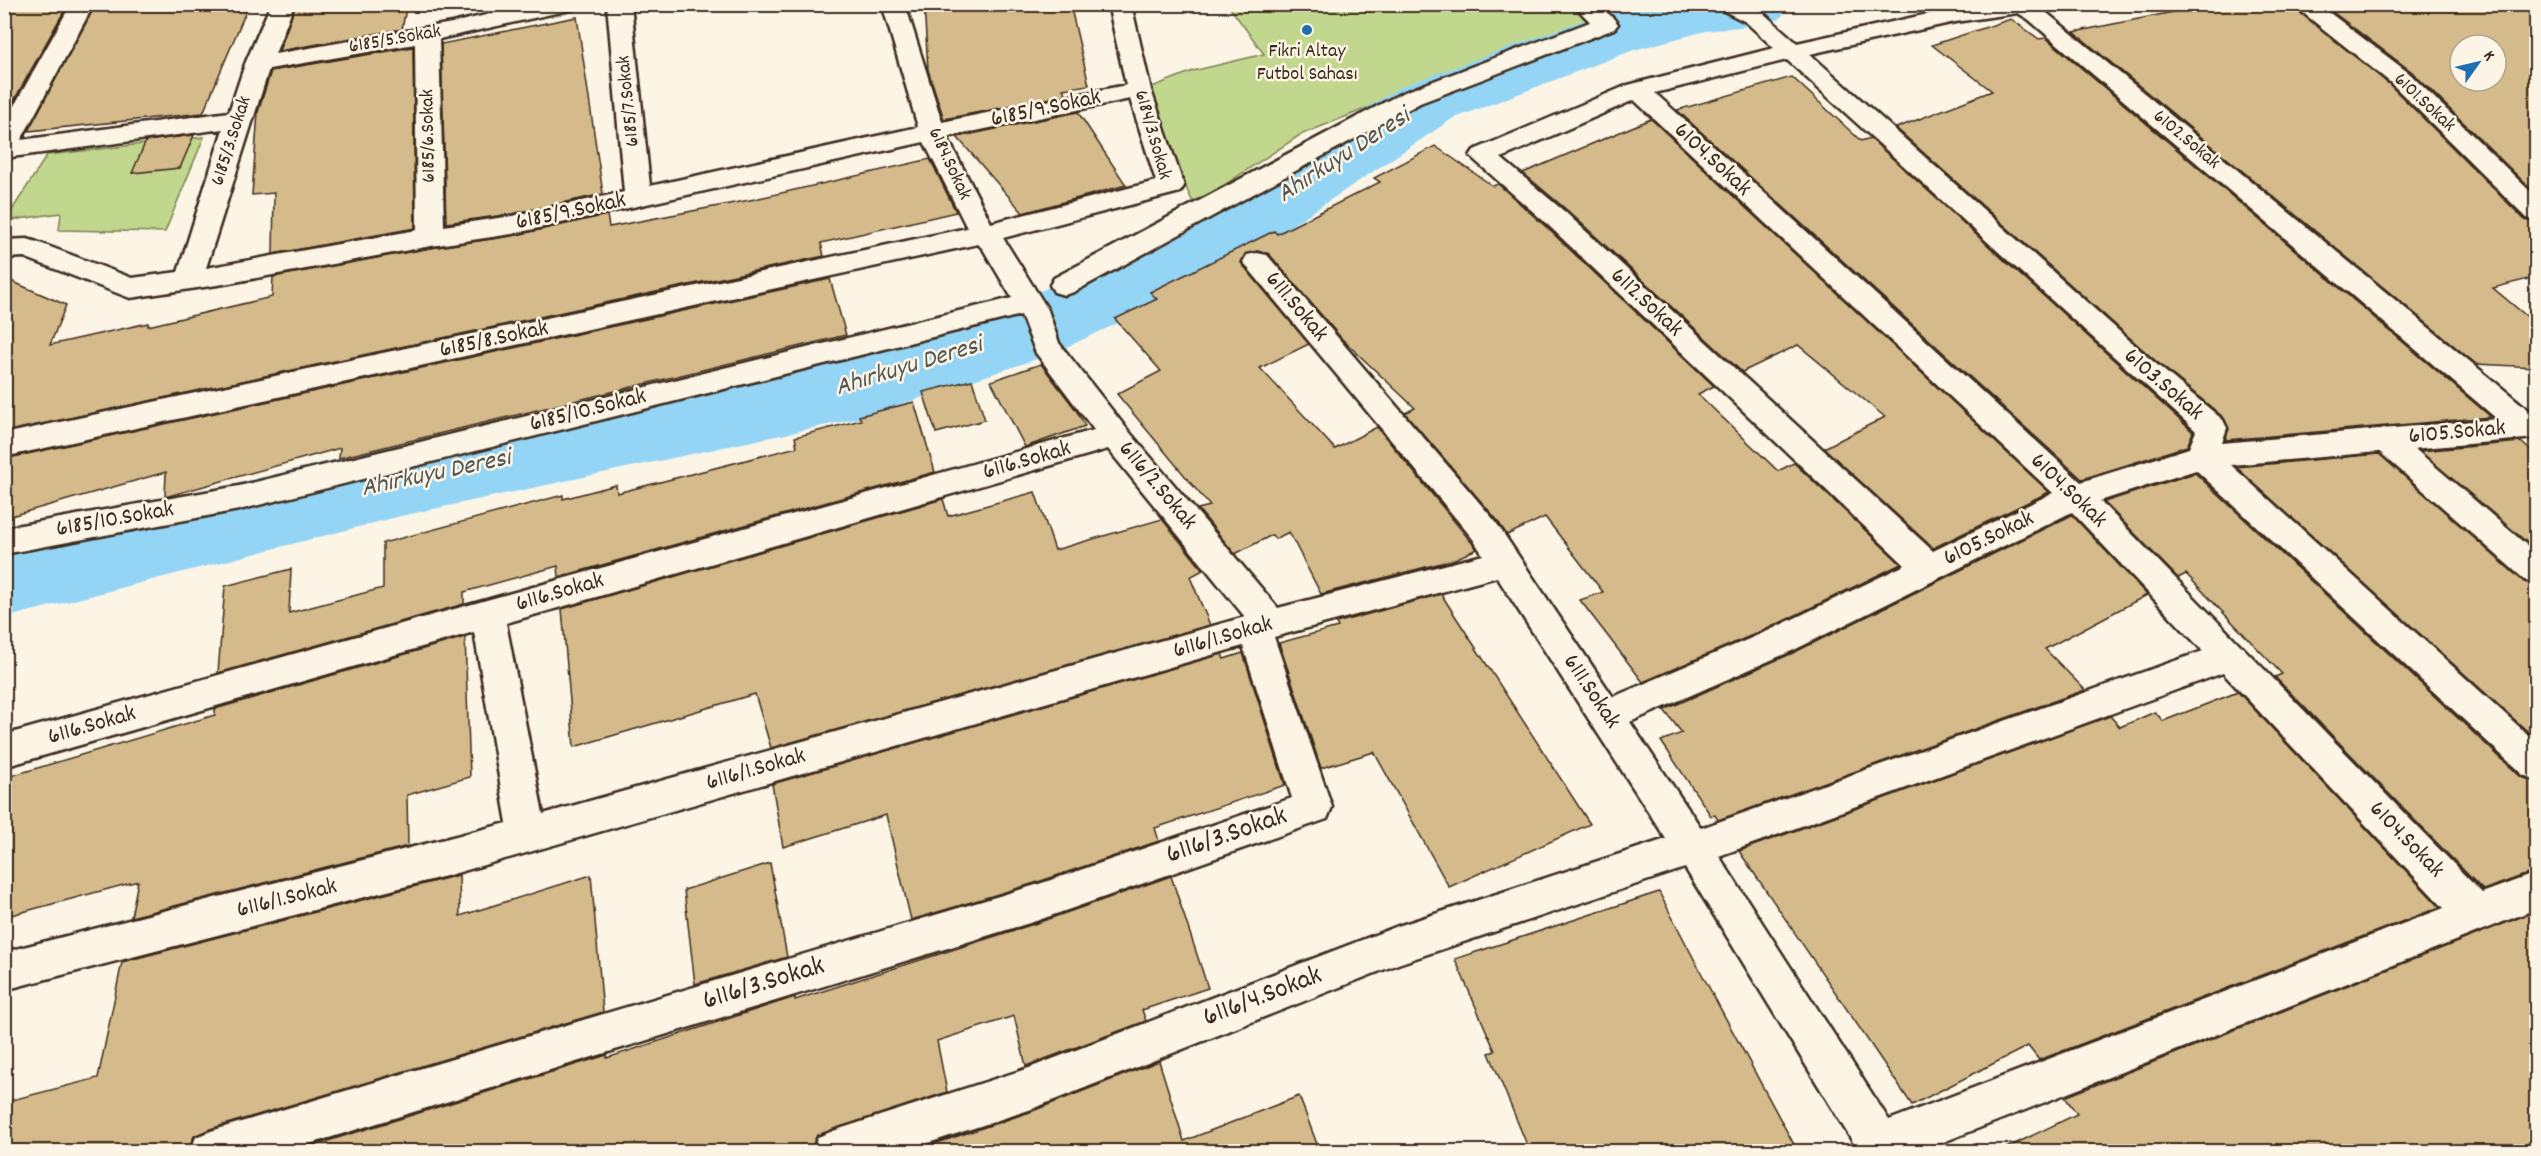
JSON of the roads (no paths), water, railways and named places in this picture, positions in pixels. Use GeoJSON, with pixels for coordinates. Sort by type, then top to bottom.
{"type":"FeatureCollection","features":[{"type":"Feature","properties":{"kind":"street"},"geometry":{"type":"LineString","coordinates":[[4,149],[83,4]]}},
{"type":"Feature","properties":{"kind":"street","name":"6185/3.Sokak"},"geometry":{"type":"LineString","coordinates":[[189,280],[238,119],[257,64],[283,4]]}},
{"type":"Feature","properties":{"kind":"street","name":"6185/5.Sokak"},"geometry":{"type":"LineString","coordinates":[[257,64],[427,35],[566,4]]}},
{"type":"Feature","properties":{"kind":"street","name":"6185/7.Sokak"},"geometry":{"type":"LineString","coordinates":[[619,4],[638,197]]}},
{"type":"Feature","properties":{"kind":"street","name":"6184.Sokak"},"geometry":{"type":"LineString","coordinates":[[893,4],[932,132],[983,234],[993,243],[1032,306]]}},
{"type":"Feature","properties":{"kind":"street","name":"6184/3.Sokak"},"geometry":{"type":"LineString","coordinates":[[983,234],[1171,186],[1139,90],[1119,4]]}},
{"type":"Feature","properties":{"kind":"street","name":"6101.Sokak"},"geometry":{"type":"LineString","coordinates":[[2303,4],[2400,78],[2536,212]]}},
{"type":"Feature","properties":{"kind":"street","name":"6102.Sokak"},"geometry":{"type":"LineString","coordinates":[[1792,51],[1955,15],[2022,6],[2036,14],[2532,427]]}},
{"type":"Feature","properties":{"kind":"street"},"geometry":{"type":"LineString","coordinates":[[1064,285],[1411,98],[1606,24],[1591,10]]}},
{"type":"Feature","properties":{"kind":"street","name":"6103.Sokak"},"geometry":{"type":"LineString","coordinates":[[1741,11],[1792,51],[2212,428],[2201,456],[2536,764]]}},
{"type":"Feature","properties":{"kind":"street","name":"6185/6.Sokak"},"geometry":{"type":"LineString","coordinates":[[427,35],[431,237]]}},
{"type":"Feature","properties":{"kind":"street"},"geometry":{"type":"LineString","coordinates":[[1638,90],[1792,51]]}},
{"type":"Feature","properties":{"kind":"street","name":"6185/9.Sokak"},"geometry":{"type":"LineString","coordinates":[[4,249],[27,248],[130,288],[189,280],[512,225],[932,132],[1139,90]]}},
{"type":"Feature","properties":{"kind":"street","name":"6104.Sokak"},"geometry":{"type":"LineString","coordinates":[[1638,90],[2076,496],[2476,914]]}},
{"type":"Feature","properties":{"kind":"street","name":"6112.Sokak"},"geometry":{"type":"LineString","coordinates":[[1638,90],[1483,156],[1556,219],[1930,568]]}},
{"type":"Feature","properties":{"kind":"street"},"geometry":{"type":"LineString","coordinates":[[4,149],[238,119]]}},
{"type":"Feature","properties":{"kind":"street","name":"6185/8.Sokak"},"geometry":{"type":"LineString","coordinates":[[4,446],[983,234]]}},
{"type":"Feature","properties":{"kind":"street","name":"6111.Sokak"},"geometry":{"type":"LineString","coordinates":[[1257,262],[1484,530],[1694,848],[1882,1148]]}},
{"type":"Feature","properties":{"kind":"street","name":"6116/2.Sokak"},"geometry":{"type":"LineString","coordinates":[[1032,306],[1046,346],[1263,627],[1314,807]]}},
{"type":"Feature","properties":{"kind":"street","name":"6185/10.Sokak"},"geometry":{"type":"LineString","coordinates":[[4,541],[239,498],[1032,306]]}},
{"type":"Feature","properties":{"kind":"street","name":"6105.Sokak"},"geometry":{"type":"LineString","coordinates":[[1607,716],[1782,640],[2076,496],[2201,456],[2532,427]]}},
{"type":"Feature","properties":{"kind":"street","name":"6116.Sokak"},"geometry":{"type":"LineString","coordinates":[[4,751],[1115,436]]}},
{"type":"Feature","properties":{"kind":"street","name":"6116/1.Sokak"},"geometry":{"type":"LineString","coordinates":[[4,971],[435,861],[1263,627],[1504,562]]}},
{"type":"Feature","properties":{"kind":"street"},"geometry":{"type":"LineString","coordinates":[[487,613],[528,835]]}},
{"type":"Feature","properties":{"kind":"street","name":"6116/4.Sokak"},"geometry":{"type":"LineString","coordinates":[[833,1152],[1029,1089],[1398,945],[1694,848],[2230,656]]}},
{"type":"Feature","properties":{"kind":"street","name":"6116/3.Sokak"},"geometry":{"type":"LineString","coordinates":[[211,1152],[1036,903],[1314,807]]}},
{"type":"Feature","properties":{"kind":"street"},"geometry":{"type":"LineString","coordinates":[[1882,1148],[2536,891]]}},
{"type":"Feature","properties":{"kind":"lane"},"geometry":{"type":"LineString","coordinates":[[2384,440],[2536,571]]}},
{"type":"Feature","properties":{"kind":"waterway","name":"Ahırkuyu Deresi"},"geometry":{"type":"LineString","coordinates":[[4,579],[401,480],[860,386],[1022,333],[1181,261],[1426,103],[1609,35],[1704,11],[1756,4]]}},
{"type":"Feature","properties":{"kind":"place","name":"Fikri Altay Futbol Sahası"},"geometry":{"type":"Point","coordinates":[1307,30]}}]}
